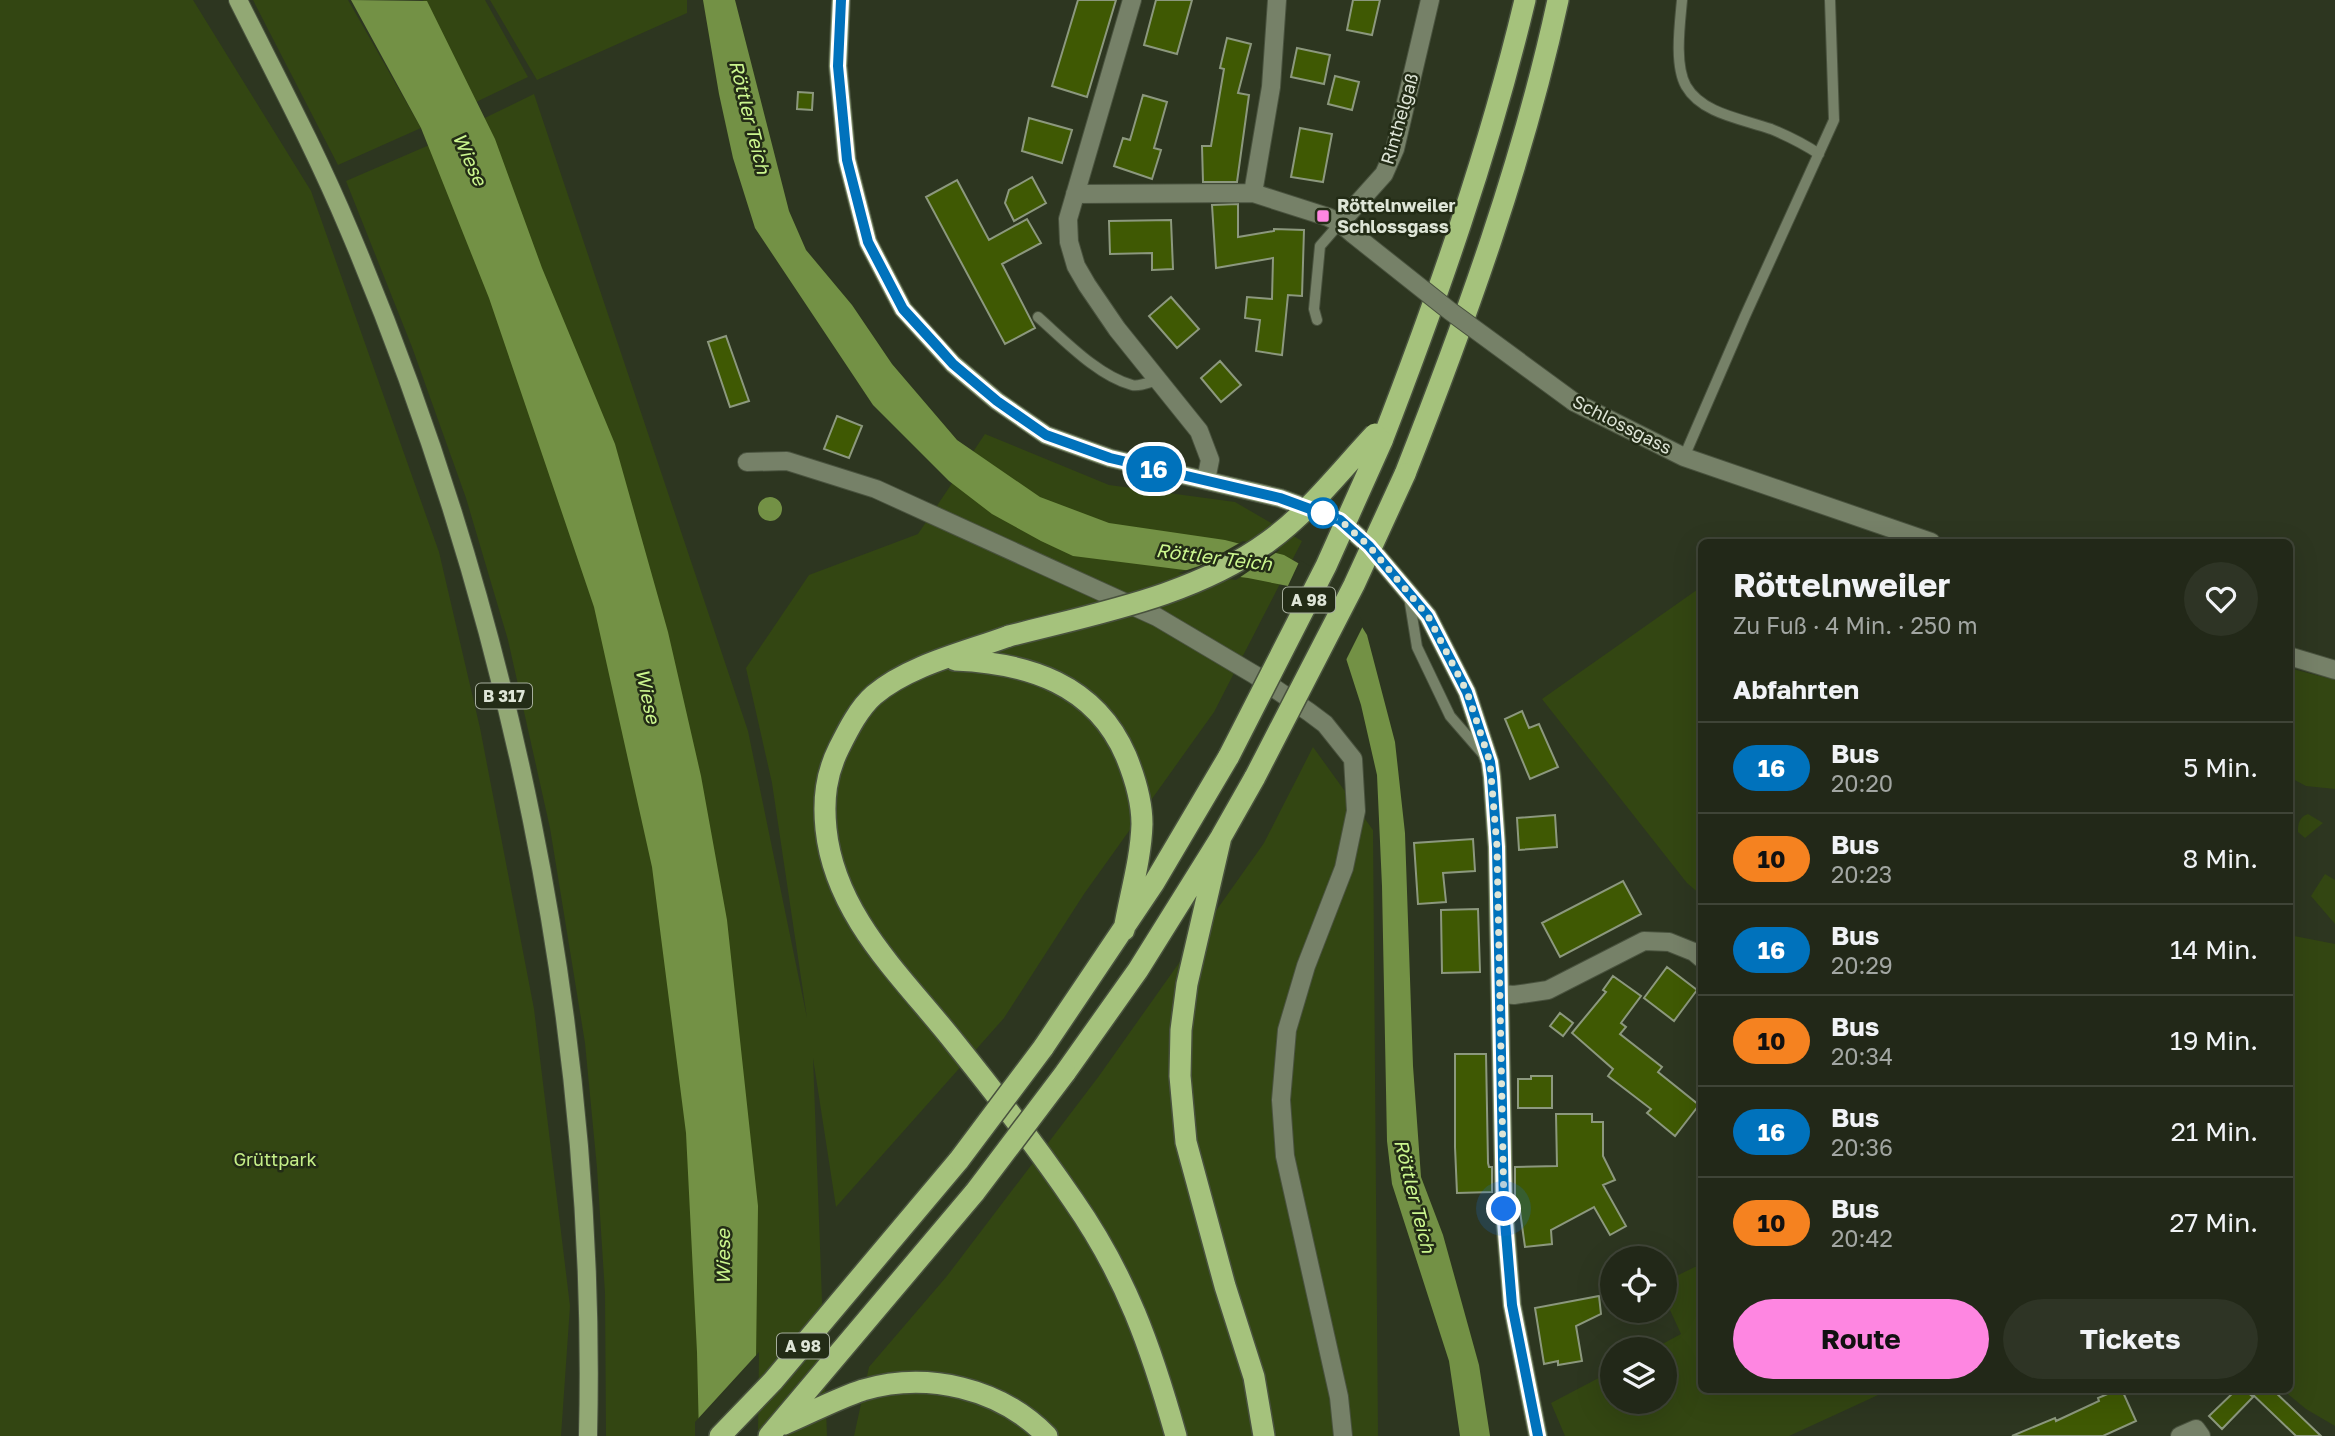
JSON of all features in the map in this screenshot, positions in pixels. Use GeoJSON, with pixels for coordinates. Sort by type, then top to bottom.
{"type":"FeatureCollection","features":[{"type":"Feature","properties":{"kind":"highway"},"geometry":{"type":"LineString","coordinates":[[1176,1436],[1137,1313],[1108,1255],[1073,1200],[1017,1122],[866,932],[840,888],[828,851],[824,810],[830,766],[850,726],[873,695],[916,668],[1009,636],[1186,587],[1270,541],[1379,438],[1392,417],[1464,217],[1509,68],[1525,0]]}},
{"type":"Feature","properties":{"kind":"highway","name":"A 98"},"geometry":{"type":"LineString","coordinates":[[774,1431],[975,1192],[1065,1073],[1138,970],[1255,777],[1354,585],[1405,474],[1448,364],[1488,250],[1542,72],[1558,0]]}},
{"type":"Feature","properties":{"kind":"highway","name":"A 98"},"geometry":{"type":"LineString","coordinates":[[720,1436],[773,1381],[959,1160],[1043,1048],[1124,930],[1229,755],[1326,566],[1379,438]]}},
{"type":"Feature","properties":{"kind":"highway"},"geometry":{"type":"LineString","coordinates":[[946,659],[990,661],[1031,670],[1057,681],[1084,699],[1120,742],[1134,774],[1142,823],[1124,930]]}},
{"type":"Feature","properties":{"kind":"highway"},"geometry":{"type":"LineString","coordinates":[[1221,837],[1187,984],[1181,1030],[1180,1076],[1186,1142],[1225,1286],[1254,1377],[1264,1436]]}},
{"type":"Feature","properties":{"kind":"highway"},"geometry":{"type":"LineString","coordinates":[[774,1431],[864,1390],[895,1384],[929,1382],[971,1390],[1005,1404],[1047,1436]]}},
{"type":"Feature","properties":{"kind":"main road","name":"B 317"},"geometry":{"type":"LineString","coordinates":[[238,0],[327,181],[388,330],[450,506],[497,666],[536,834],[567,1044],[577,1132],[586,1263],[588,1436]]}},
{"type":"Feature","properties":{"kind":"street"},"geometry":{"type":"LineString","coordinates":[[841,0],[838,66],[847,160],[868,242],[903,309],[953,364],[997,401],[1046,435],[1110,458],[1280,498],[1340,520],[1369,546],[1428,616],[1467,692],[1490,762],[1497,847],[1504,1209],[1512,1305],[1538,1436]]}},
{"type":"Feature","properties":{"kind":"street"},"geometry":{"type":"LineString","coordinates":[[1132,0],[1068,219],[1069,242],[1076,265],[1117,330],[1199,431],[1210,460],[1206,480]]}},
{"type":"Feature","properties":{"kind":"street"},"geometry":{"type":"LineString","coordinates":[[1253,194],[1271,87],[1277,0]]}},
{"type":"Feature","properties":{"kind":"street","name":"Rinthelgaß"},"geometry":{"type":"LineString","coordinates":[[1347,228],[1384,174],[1395,149],[1430,0]]}},
{"type":"Feature","properties":{"kind":"street"},"geometry":{"type":"LineString","coordinates":[[1075,194],[1253,194],[1347,228]]}},
{"type":"Feature","properties":{"kind":"street","name":"Schlossgass"},"geometry":{"type":"LineString","coordinates":[[1347,228],[1450,311],[1574,402],[1685,457],[1922,539]]}},
{"type":"Feature","properties":{"kind":"street"},"geometry":{"type":"LineString","coordinates":[[747,462],[787,461],[876,489],[1157,617],[1255,675],[1309,712],[1325,724],[1353,759],[1356,811],[1344,868],[1306,966],[1287,1030],[1281,1100],[1285,1156],[1339,1397],[1343,1436]]}},
{"type":"Feature","properties":{"kind":"street"},"geometry":{"type":"LineString","coordinates":[[2293,657],[2335,670]]}},
{"type":"Feature","properties":{"kind":"street"},"geometry":{"type":"LineString","coordinates":[[1501,994],[1548,990],[1644,942],[1669,942],[1698,955]]}},
{"type":"Feature","properties":{"kind":"street"},"geometry":{"type":"LineString","coordinates":[[2180,1436],[2196,1429],[2201,1436]]}},
{"type":"Feature","properties":{"kind":"lane"},"geometry":{"type":"LineString","coordinates":[[1682,0],[1679,57],[1686,85],[1704,104],[1772,130],[1819,154]]}},
{"type":"Feature","properties":{"kind":"lane"},"geometry":{"type":"LineString","coordinates":[[1685,457],[1745,316],[1834,120],[1830,0]]}},
{"type":"Feature","properties":{"kind":"lane"},"geometry":{"type":"LineString","coordinates":[[1317,320],[1314,309],[1320,246],[1347,228]]}},
{"type":"Feature","properties":{"kind":"lane"},"geometry":{"type":"LineString","coordinates":[[1038,317],[1108,374],[1134,386],[1158,380]]}},
{"type":"Feature","properties":{"kind":"lane"},"geometry":{"type":"LineString","coordinates":[[1408,593],[1417,647],[1444,704],[1450,716],[1490,762]]}},
{"type":"Feature","properties":{"kind":"green space","name":"Grüttpark"},"geometry":{"type":"Polygon","coordinates":[[[0,0],[193,0],[311,191],[439,552],[480,728],[534,1009],[570,1306],[561,1436],[0,1436],[0,0]]]}},
{"type":"Feature","properties":{"kind":"green space"},"geometry":{"type":"Polygon","coordinates":[[[253,0],[348,0],[421,128],[338,165],[253,0]]]}},
{"type":"Feature","properties":{"kind":"green space"},"geometry":{"type":"Polygon","coordinates":[[[423,0],[485,0],[528,77],[476,102],[423,0]]]}},
{"type":"Feature","properties":{"kind":"green space"},"geometry":{"type":"Polygon","coordinates":[[[490,0],[687,0],[687,13],[537,80],[490,0]]]}},
{"type":"Feature","properties":{"kind":"green space"},"geometry":{"type":"Polygon","coordinates":[[[534,94],[748,731],[807,1018],[772,783],[746,668],[809,575],[918,534],[985,434],[1109,485],[1235,502],[1302,541],[1214,712],[1084,894],[1004,1018],[836,1207],[813,1058],[827,1436],[606,1436],[605,1293],[597,1168],[585,1043],[550,828],[508,640],[466,498],[412,347],[346,181],[427,146],[534,94]]]}},
{"type":"Feature","properties":{"kind":"green space"},"geometry":{"type":"Polygon","coordinates":[[[1698,589],[1698,892],[1687,883],[1542,699],[1698,589]]]}},
{"type":"Feature","properties":{"kind":"green space"},"geometry":{"type":"Polygon","coordinates":[[[2293,669],[2335,680],[2335,789],[2306,786],[2293,779],[2293,669]]]}},
{"type":"Feature","properties":{"kind":"green space"},"geometry":{"type":"Polygon","coordinates":[[[1313,747],[1373,830],[1378,1436],[854,1436],[869,1367],[947,1276],[1099,1076],[1264,843],[1313,747]]]}},
{"type":"Feature","properties":{"kind":"green space"},"geometry":{"type":"Polygon","coordinates":[[[2308,814],[2323,823],[2305,838],[2298,832],[2298,826],[2301,819],[2308,814]]]}},
{"type":"Feature","properties":{"kind":"green space"},"geometry":{"type":"Polygon","coordinates":[[[2325,874],[2335,880],[2335,924],[2311,896],[2325,874]]]}},
{"type":"Feature","properties":{"kind":"green space"},"geometry":{"type":"Polygon","coordinates":[[[2293,936],[2335,944],[2335,1426],[2306,1409],[2287,1393],[2293,1393],[2293,936]]]}},
{"type":"Feature","properties":{"kind":"green space"},"geometry":{"type":"Polygon","coordinates":[[[1698,1265],[1698,1393],[1882,1393],[1789,1436],[1565,1436],[1551,1403],[1600,1377],[1600,1414],[1677,1414],[1675,1337],[1681,1334],[1676,1323],[1677,1276],[1698,1265]]]}},
{"type":"Feature","properties":{"kind":"water","name":"Wiese"},"geometry":{"type":"Polygon","coordinates":[[[351,0],[427,1],[495,139],[542,268],[615,444],[668,632],[701,776],[727,920],[758,1206],[755,1436],[699,1436],[686,1133],[652,867],[594,607],[489,298],[421,128],[351,0]]]}},
{"type":"Feature","properties":{"kind":"water","name":"Röttler Teich"},"geometry":{"type":"Polygon","coordinates":[[[703,0],[735,0],[789,211],[806,250],[852,305],[892,364],[957,440],[1040,497],[1109,523],[1225,540],[1284,555],[1336,585],[1367,635],[1395,742],[1405,833],[1413,1066],[1421,1177],[1443,1235],[1479,1365],[1490,1436],[1460,1436],[1449,1361],[1392,1184],[1387,1141],[1377,775],[1361,705],[1343,649],[1326,621],[1288,586],[1248,578],[1073,556],[1041,541],[992,514],[949,481],[873,405],[755,228],[733,158],[703,0]]]}},
{"type":"Feature","properties":{"kind":"water"},"geometry":{"type":"Polygon","coordinates":[[[770,497],[778,501],[782,509],[778,517],[770,521],[762,517],[758,509],[762,501],[770,497]]]}},
{"type":"Feature","properties":{"kind":"pier"},"geometry":{"type":"Polygon","coordinates":[[[1243,541],[1280,550],[1236,580],[1178,573],[1199,566],[1243,541]]]}},
{"type":"Feature","properties":{"kind":"pier"},"geometry":{"type":"Polygon","coordinates":[[[1300,560],[1339,583],[1364,624],[1344,664],[1340,650],[1323,623],[1286,590],[1300,560]]]}},
{"type":"Feature","properties":{"kind":"pier"},"geometry":{"type":"Polygon","coordinates":[[[759,1352],[758,1436],[695,1436],[695,1422],[759,1352]]]}},
{"type":"Feature","properties":{"kind":"building"},"geometry":{"type":"Polygon","coordinates":[[[1078,0],[1116,0],[1087,97],[1052,86],[1078,0]]]}},
{"type":"Feature","properties":{"kind":"building"},"geometry":{"type":"Polygon","coordinates":[[[1156,0],[1192,0],[1177,54],[1144,45],[1156,0]]]}},
{"type":"Feature","properties":{"kind":"building"},"geometry":{"type":"Polygon","coordinates":[[[1353,0],[1380,0],[1372,35],[1347,30],[1353,0]]]}},
{"type":"Feature","properties":{"kind":"building"},"geometry":{"type":"Polygon","coordinates":[[[1227,38],[1251,44],[1238,93],[1249,95],[1237,182],[1203,182],[1202,146],[1211,146],[1224,69],[1220,68],[1227,38]]]}},
{"type":"Feature","properties":{"kind":"building"},"geometry":{"type":"Polygon","coordinates":[[[1297,48],[1330,55],[1324,84],[1291,77],[1297,48]]]}},
{"type":"Feature","properties":{"kind":"building"},"geometry":{"type":"Polygon","coordinates":[[[1335,76],[1359,82],[1352,110],[1328,104],[1335,76]]]}},
{"type":"Feature","properties":{"kind":"building"},"geometry":{"type":"Polygon","coordinates":[[[798,92],[813,93],[812,110],[797,109],[798,92]]]}},
{"type":"Feature","properties":{"kind":"building"},"geometry":{"type":"Polygon","coordinates":[[[1143,95],[1167,102],[1154,148],[1161,150],[1152,179],[1114,166],[1123,138],[1130,140],[1143,95]]]}},
{"type":"Feature","properties":{"kind":"building"},"geometry":{"type":"Polygon","coordinates":[[[1029,118],[1072,130],[1062,163],[1022,151],[1029,118]]]}},
{"type":"Feature","properties":{"kind":"building"},"geometry":{"type":"Polygon","coordinates":[[[1300,128],[1332,134],[1323,182],[1291,177],[1300,128]]]}},
{"type":"Feature","properties":{"kind":"building"},"geometry":{"type":"Polygon","coordinates":[[[1032,177],[1046,203],[1014,221],[1005,203],[1009,190],[1032,177]]]}},
{"type":"Feature","properties":{"kind":"building"},"geometry":{"type":"Polygon","coordinates":[[[957,180],[989,240],[1027,219],[1041,243],[1002,264],[1035,328],[1005,344],[926,197],[957,180]]]}},
{"type":"Feature","properties":{"kind":"building"},"geometry":{"type":"Polygon","coordinates":[[[1238,204],[1238,237],[1274,229],[1304,230],[1302,296],[1288,295],[1282,355],[1256,351],[1260,320],[1245,318],[1247,297],[1272,299],[1273,258],[1216,268],[1212,205],[1238,204]]]}},
{"type":"Feature","properties":{"kind":"building"},"geometry":{"type":"Polygon","coordinates":[[[1171,220],[1173,269],[1152,270],[1152,253],[1110,254],[1109,221],[1171,220]]]}},
{"type":"Feature","properties":{"kind":"building"},"geometry":{"type":"Polygon","coordinates":[[[1171,297],[1199,329],[1177,348],[1149,316],[1171,297]]]}},
{"type":"Feature","properties":{"kind":"building"},"geometry":{"type":"Polygon","coordinates":[[[726,336],[749,401],[730,407],[708,342],[726,336]]]}},
{"type":"Feature","properties":{"kind":"building"},"geometry":{"type":"Polygon","coordinates":[[[1220,361],[1241,385],[1221,402],[1201,378],[1220,361]]]}},
{"type":"Feature","properties":{"kind":"building"},"geometry":{"type":"Polygon","coordinates":[[[837,416],[862,426],[849,458],[824,449],[837,416]]]}},
{"type":"Feature","properties":{"kind":"building"},"geometry":{"type":"Polygon","coordinates":[[[1522,711],[1529,728],[1539,724],[1558,767],[1530,779],[1505,719],[1522,711]]]}},
{"type":"Feature","properties":{"kind":"building"},"geometry":{"type":"Polygon","coordinates":[[[1555,815],[1557,847],[1519,850],[1517,818],[1555,815]]]}},
{"type":"Feature","properties":{"kind":"building"},"geometry":{"type":"Polygon","coordinates":[[[1473,839],[1475,871],[1443,873],[1446,902],[1418,904],[1414,843],[1473,839]]]}},
{"type":"Feature","properties":{"kind":"building"},"geometry":{"type":"Polygon","coordinates":[[[1623,881],[1641,914],[1560,957],[1542,923],[1623,881]]]}},
{"type":"Feature","properties":{"kind":"building"},"geometry":{"type":"Polygon","coordinates":[[[1478,909],[1480,972],[1442,973],[1441,910],[1478,909]]]}},
{"type":"Feature","properties":{"kind":"building"},"geometry":{"type":"Polygon","coordinates":[[[1667,967],[1697,990],[1674,1021],[1644,998],[1667,967]]]}},
{"type":"Feature","properties":{"kind":"building"},"geometry":{"type":"Polygon","coordinates":[[[1613,976],[1641,996],[1621,1023],[1626,1027],[1620,1034],[1662,1067],[1658,1072],[1698,1104],[1675,1136],[1647,1113],[1651,1109],[1608,1076],[1613,1069],[1572,1033],[1606,992],[1603,990],[1613,976]]]}},
{"type":"Feature","properties":{"kind":"building"},"geometry":{"type":"Polygon","coordinates":[[[1560,1013],[1573,1023],[1563,1036],[1550,1026],[1560,1013]]]}},
{"type":"Feature","properties":{"kind":"building"},"geometry":{"type":"Polygon","coordinates":[[[1455,1054],[1486,1054],[1488,1163],[1489,1167],[1492,1167],[1492,1192],[1457,1193],[1455,1054]]]}},
{"type":"Feature","properties":{"kind":"building"},"geometry":{"type":"Polygon","coordinates":[[[1531,1076],[1552,1076],[1552,1108],[1518,1108],[1518,1079],[1531,1079],[1531,1076]]]}},
{"type":"Feature","properties":{"kind":"building"},"geometry":{"type":"Polygon","coordinates":[[[1556,1114],[1592,1114],[1592,1122],[1603,1122],[1603,1156],[1615,1180],[1603,1185],[1626,1226],[1610,1235],[1594,1207],[1551,1230],[1552,1244],[1525,1247],[1519,1204],[1515,1205],[1515,1167],[1557,1166],[1556,1114]]]}},
{"type":"Feature","properties":{"kind":"building"},"geometry":{"type":"Polygon","coordinates":[[[1599,1296],[1600,1314],[1576,1326],[1582,1361],[1544,1364],[1535,1308],[1599,1296]]]}},
{"type":"Feature","properties":{"kind":"building"},"geometry":{"type":"Polygon","coordinates":[[[2110,1393],[2123,1393],[2136,1421],[2103,1436],[2012,1436],[2055,1418],[2056,1421],[2099,1401],[2098,1398],[2110,1393]]]}},
{"type":"Feature","properties":{"kind":"building"},"geometry":{"type":"Polygon","coordinates":[[[2233,1393],[2248,1393],[2253,1397],[2222,1429],[2209,1416],[2233,1393]]]}},
{"type":"Feature","properties":{"kind":"building"},"geometry":{"type":"Polygon","coordinates":[[[2251,1393],[2276,1393],[2321,1436],[2296,1436],[2251,1393]]]}},
{"type":"Feature","properties":{"kind":"bus line","name":"16"},"geometry":{"type":"LineString","coordinates":[[841,0],[838,66],[847,160],[868,242],[903,309],[953,364],[997,401],[1046,435],[1110,458],[1280,498],[1340,520],[1369,546],[1428,616],[1467,692],[1490,762],[1492,777],[1497,847],[1504,1209],[1512,1305],[1538,1436]]}},
{"type":"Feature","properties":{"kind":"place","name":"Röttelnweiler Schlossgass"},"geometry":{"type":"Point","coordinates":[1323,216]}},
{"type":"Feature","properties":{"kind":"route"},"geometry":{"type":"LineString","coordinates":[[1323,513],[1340,520],[1369,546],[1428,616],[1467,692],[1490,762],[1497,847],[1504,1209]]}}]}
